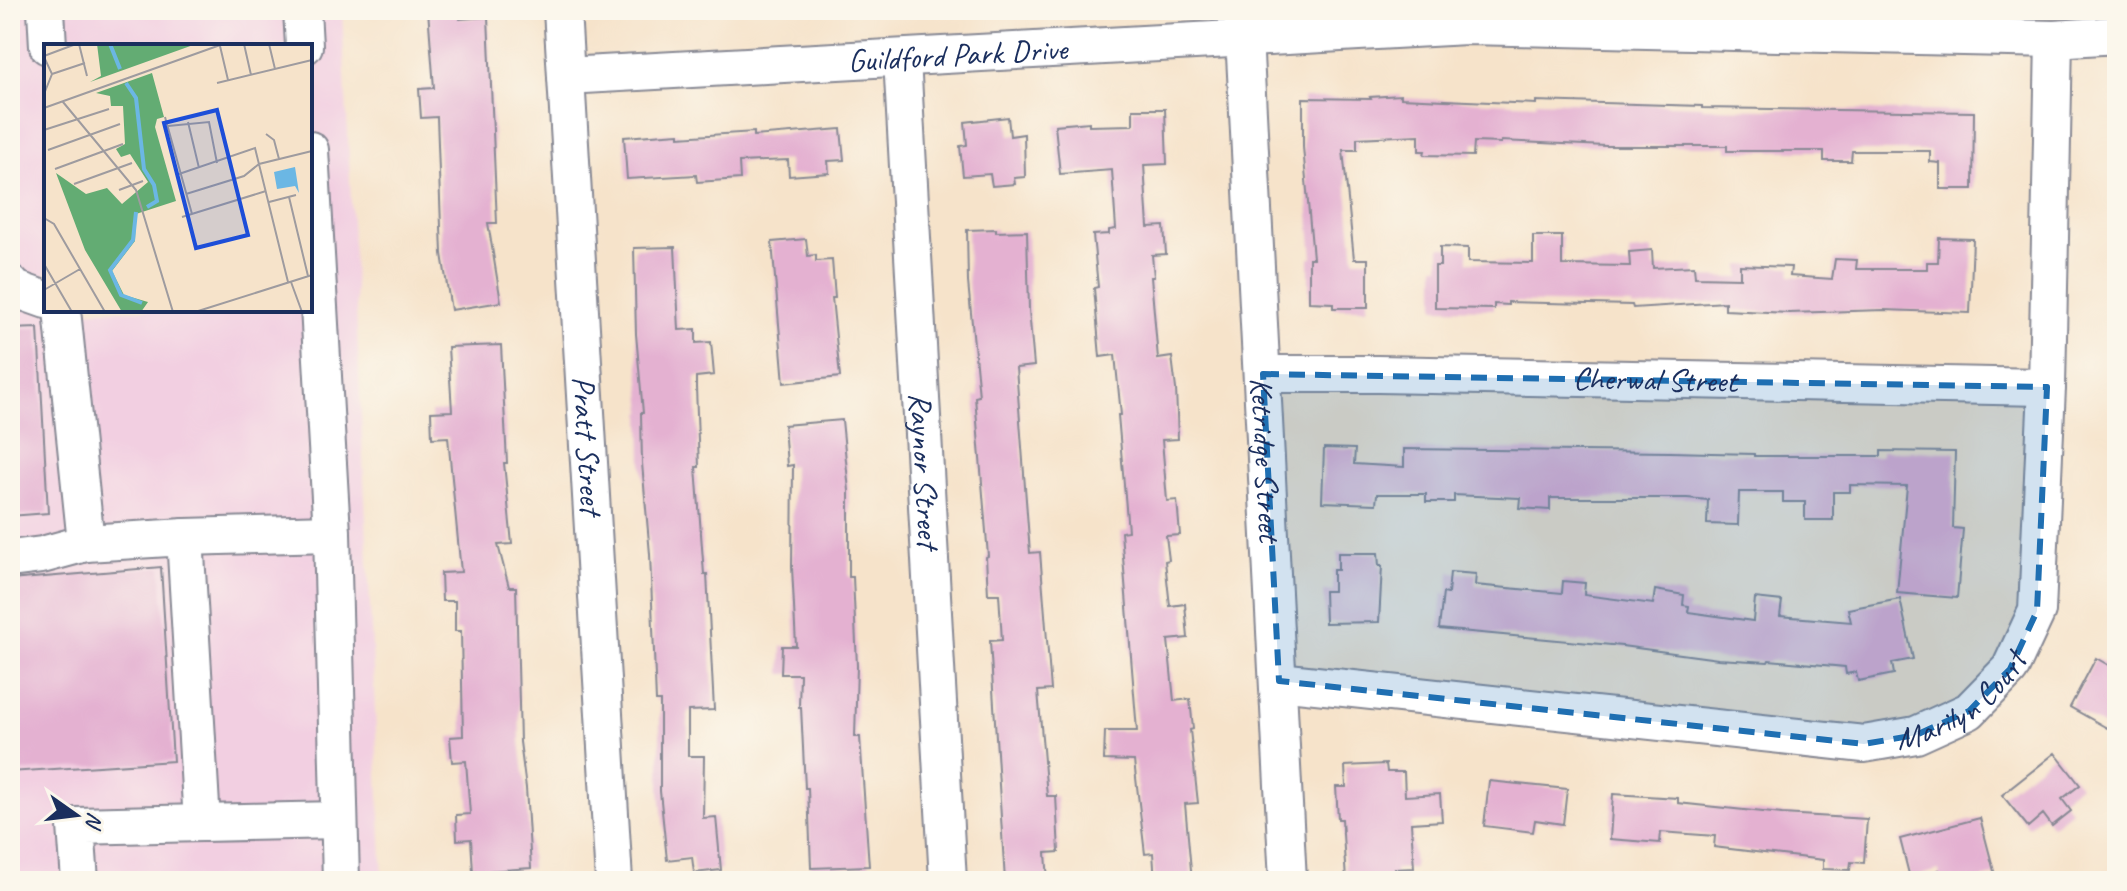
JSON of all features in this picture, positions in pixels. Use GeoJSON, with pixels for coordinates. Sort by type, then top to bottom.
{"type":"FeatureCollection","features":[{"type":"Feature","properties":{"kind":"street"},"geometry":{"type":"LineString","coordinates":[[46,10],[48,44]]}},
{"type":"Feature","properties":{"kind":"street"},"geometry":{"type":"LineString","coordinates":[[302,10],[304,44]]}},
{"type":"Feature","properties":{"kind":"street","name":"Pratt Street"},"geometry":{"type":"LineString","coordinates":[[562,10],[614,881]]}},
{"type":"Feature","properties":{"kind":"street","name":"Guildford Park Drive"},"geometry":{"type":"LineString","coordinates":[[566,76],[1466,26],[2054,39],[2117,35]]}},
{"type":"Feature","properties":{"kind":"street","name":"Ketridge Street"},"geometry":{"type":"LineString","coordinates":[[1244,36],[1288,881]]}},
{"type":"Feature","properties":{"kind":"street","name":"Marilyn Court"},"geometry":{"type":"LineString","coordinates":[[1279,681],[1864,744],[1916,735],[1969,711],[2010,669],[2037,611],[2047,387],[2054,39]]}},
{"type":"Feature","properties":{"kind":"street","name":"Raynor Street"},"geometry":{"type":"LineString","coordinates":[[902,59],[948,881]]}},
{"type":"Feature","properties":{"kind":"street"},"geometry":{"type":"LineString","coordinates":[[312,185],[332,533],[341,881]]}},
{"type":"Feature","properties":{"kind":"street"},"geometry":{"type":"LineString","coordinates":[[10,283],[15,289],[44,299]]}},
{"type":"Feature","properties":{"kind":"street"},"geometry":{"type":"LineString","coordinates":[[62,312],[86,543]]}},
{"type":"Feature","properties":{"kind":"street","name":"Cherwal Street"},"geometry":{"type":"LineString","coordinates":[[1263,374],[2047,387]]}},
{"type":"Feature","properties":{"kind":"street"},"geometry":{"type":"LineString","coordinates":[[10,559],[42,555],[86,543],[332,533]]}},
{"type":"Feature","properties":{"kind":"street"},"geometry":{"type":"LineString","coordinates":[[185,537],[202,823]]}},
{"type":"Feature","properties":{"kind":"street"},"geometry":{"type":"LineString","coordinates":[[80,881],[76,826],[339,820]]}},
{"type":"Feature","properties":{"kind":"highlighted area"},"geometry":{"type":"Polygon","coordinates":[[[1263,374],[2047,387],[2037,611],[2010,669],[1969,711],[1916,735],[1864,744],[1279,681],[1263,374]]]}},
{"type":"Feature","properties":{"kind":"shaded area"},"geometry":{"type":"Polygon","coordinates":[[[10,10],[342,10],[383,881],[10,881],[10,10]]]}},
{"type":"Feature","properties":{"kind":"building"},"geometry":{"type":"Polygon","coordinates":[[[428,10],[459,10],[460,19],[488,17],[497,223],[488,223],[501,302],[451,310],[442,254],[437,117],[421,118],[419,89],[434,88],[428,10]]]}},
{"type":"Feature","properties":{"kind":"building"},"geometry":{"type":"Polygon","coordinates":[[[1401,95],[1401,98],[1536,104],[1536,101],[1702,108],[1974,112],[1973,189],[1940,189],[1940,163],[1930,162],[1930,151],[1852,151],[1851,161],[1824,161],[1824,151],[1727,151],[1727,146],[1606,146],[1501,141],[1474,142],[1473,156],[1424,155],[1425,151],[1419,151],[1419,135],[1357,138],[1357,150],[1343,150],[1354,259],[1368,259],[1368,308],[1333,308],[1333,303],[1309,302],[1309,258],[1313,258],[1303,147],[1303,98],[1371,99],[1401,95]]]}},
{"type":"Feature","properties":{"kind":"building"},"geometry":{"type":"Polygon","coordinates":[[[1133,109],[1165,109],[1167,164],[1144,165],[1148,227],[1164,226],[1166,254],[1152,255],[1154,277],[1151,277],[1158,359],[1172,357],[1176,389],[1178,439],[1162,440],[1167,501],[1177,500],[1180,535],[1166,536],[1169,560],[1165,561],[1170,606],[1185,604],[1188,638],[1168,640],[1174,701],[1190,699],[1193,729],[1190,730],[1198,803],[1185,804],[1192,881],[1155,881],[1153,853],[1145,854],[1134,761],[1104,760],[1105,731],[1137,731],[1121,532],[1128,531],[1118,415],[1121,415],[1115,355],[1100,357],[1094,288],[1098,287],[1093,235],[1109,234],[1109,230],[1116,229],[1112,170],[1060,174],[1055,125],[1089,122],[1089,126],[1133,125],[1133,109]]]}},
{"type":"Feature","properties":{"kind":"building"},"geometry":{"type":"Polygon","coordinates":[[[1008,117],[1010,136],[1024,134],[1025,177],[1014,178],[1015,184],[992,186],[990,174],[963,176],[960,146],[967,145],[965,122],[1008,117]]]}},
{"type":"Feature","properties":{"kind":"building"},"geometry":{"type":"Polygon","coordinates":[[[841,129],[844,160],[828,161],[829,173],[789,176],[788,160],[739,162],[740,179],[697,182],[696,175],[627,179],[624,137],[754,132],[754,136],[841,129]]]}},
{"type":"Feature","properties":{"kind":"building"},"geometry":{"type":"Polygon","coordinates":[[[996,229],[996,232],[1027,231],[1034,366],[1016,368],[1030,553],[1040,552],[1051,690],[1038,691],[1047,796],[1056,796],[1059,852],[1046,853],[1048,881],[1005,881],[990,641],[1002,640],[999,594],[988,594],[988,556],[975,397],[979,396],[968,282],[967,230],[996,229]]]}},
{"type":"Feature","properties":{"kind":"building"},"geometry":{"type":"Polygon","coordinates":[[[1533,236],[1562,236],[1562,265],[1630,266],[1629,252],[1652,250],[1653,268],[1694,266],[1695,277],[1740,278],[1740,265],[1791,267],[1790,276],[1832,279],[1835,259],[1857,260],[1856,269],[1927,269],[1927,262],[1938,262],[1939,238],[1973,239],[1970,313],[1884,310],[1789,313],[1725,310],[1725,302],[1633,308],[1632,305],[1508,302],[1508,305],[1494,304],[1494,309],[1435,308],[1435,266],[1440,266],[1440,247],[1468,248],[1468,262],[1533,263],[1533,236]]]}},
{"type":"Feature","properties":{"kind":"building"},"geometry":{"type":"Polygon","coordinates":[[[806,239],[808,256],[816,255],[816,261],[832,260],[835,298],[832,298],[840,377],[784,383],[772,242],[806,239]]]}},
{"type":"Feature","properties":{"kind":"building"},"geometry":{"type":"Polygon","coordinates":[[[675,247],[679,330],[696,329],[696,343],[711,342],[714,375],[696,377],[699,467],[696,467],[704,574],[707,574],[714,710],[688,711],[688,756],[704,756],[703,818],[716,817],[721,870],[694,873],[692,857],[667,860],[660,791],[660,701],[656,701],[650,554],[642,463],[643,413],[636,334],[634,248],[675,247]]]}},
{"type":"Feature","properties":{"kind":"building"},"geometry":{"type":"Polygon","coordinates":[[[38,328],[48,513],[10,516],[10,329],[38,328]]]}},
{"type":"Feature","properties":{"kind":"building"},"geometry":{"type":"Polygon","coordinates":[[[501,345],[507,463],[504,463],[512,544],[498,545],[509,587],[516,587],[520,742],[531,868],[473,872],[471,839],[457,840],[456,815],[470,814],[466,761],[452,762],[450,737],[463,736],[461,631],[455,631],[455,601],[442,601],[441,573],[461,572],[448,437],[432,438],[431,412],[452,411],[448,347],[501,345]]]}},
{"type":"Feature","properties":{"kind":"building"},"geometry":{"type":"Polygon","coordinates":[[[842,420],[849,491],[849,577],[853,577],[857,666],[855,737],[860,737],[869,866],[811,868],[808,788],[805,788],[799,707],[800,674],[781,674],[782,646],[796,646],[792,567],[793,465],[787,466],[784,425],[842,420]]]}},
{"type":"Feature","properties":{"kind":"building"},"geometry":{"type":"Polygon","coordinates":[[[1324,448],[1355,449],[1354,464],[1404,467],[1404,449],[1754,456],[1881,456],[1881,451],[1955,452],[1953,528],[1963,529],[1957,598],[1897,593],[1907,486],[1850,485],[1850,492],[1833,492],[1833,520],[1805,520],[1805,502],[1783,502],[1783,492],[1739,492],[1738,525],[1707,524],[1708,500],[1687,498],[1550,498],[1550,510],[1519,508],[1520,498],[1454,495],[1454,502],[1426,502],[1426,494],[1377,494],[1376,504],[1322,502],[1324,448]]]}},
{"type":"Feature","properties":{"kind":"building"},"geometry":{"type":"Polygon","coordinates":[[[1338,553],[1378,553],[1379,566],[1382,566],[1379,622],[1325,623],[1324,591],[1333,591],[1333,570],[1338,570],[1338,553]]]}},
{"type":"Feature","properties":{"kind":"building"},"geometry":{"type":"Polygon","coordinates":[[[161,567],[173,761],[10,772],[10,580],[161,567]]]}},
{"type":"Feature","properties":{"kind":"building"},"geometry":{"type":"Polygon","coordinates":[[[1450,572],[1476,574],[1475,585],[1562,593],[1563,581],[1585,583],[1584,595],[1653,604],[1655,590],[1684,595],[1683,605],[1689,606],[1688,612],[1753,621],[1755,598],[1782,601],[1780,616],[1851,622],[1848,609],[1900,599],[1913,659],[1892,663],[1894,674],[1858,681],[1856,672],[1846,674],[1845,667],[1718,659],[1622,646],[1439,629],[1443,593],[1448,594],[1450,572]]]}},
{"type":"Feature","properties":{"kind":"building"},"geometry":{"type":"Polygon","coordinates":[[[2096,658],[2117,670],[2117,711],[2107,728],[2070,707],[2096,658]]]}},
{"type":"Feature","properties":{"kind":"building"},"geometry":{"type":"Polygon","coordinates":[[[2055,753],[2080,785],[2062,799],[2071,811],[2052,826],[2043,814],[2028,827],[2002,795],[2055,753]]]}},
{"type":"Feature","properties":{"kind":"building"},"geometry":{"type":"Polygon","coordinates":[[[1386,764],[1387,772],[1404,772],[1405,796],[1440,794],[1442,821],[1411,823],[1414,868],[1395,869],[1396,881],[1346,880],[1342,819],[1338,819],[1336,787],[1346,787],[1345,766],[1386,764]]]}},
{"type":"Feature","properties":{"kind":"building"},"geometry":{"type":"Polygon","coordinates":[[[1489,781],[1567,789],[1563,824],[1535,820],[1533,832],[1484,826],[1489,781]]]}},
{"type":"Feature","properties":{"kind":"building"},"geometry":{"type":"Polygon","coordinates":[[[1613,794],[1678,798],[1678,803],[1782,814],[1867,819],[1864,863],[1851,862],[1850,870],[1823,869],[1823,860],[1714,847],[1715,836],[1661,832],[1660,843],[1610,839],[1613,794]]]}},
{"type":"Feature","properties":{"kind":"building"},"geometry":{"type":"Polygon","coordinates":[[[1980,818],[1995,875],[1974,881],[1941,881],[1939,870],[1910,878],[1900,839],[1980,818]]]}}]}
